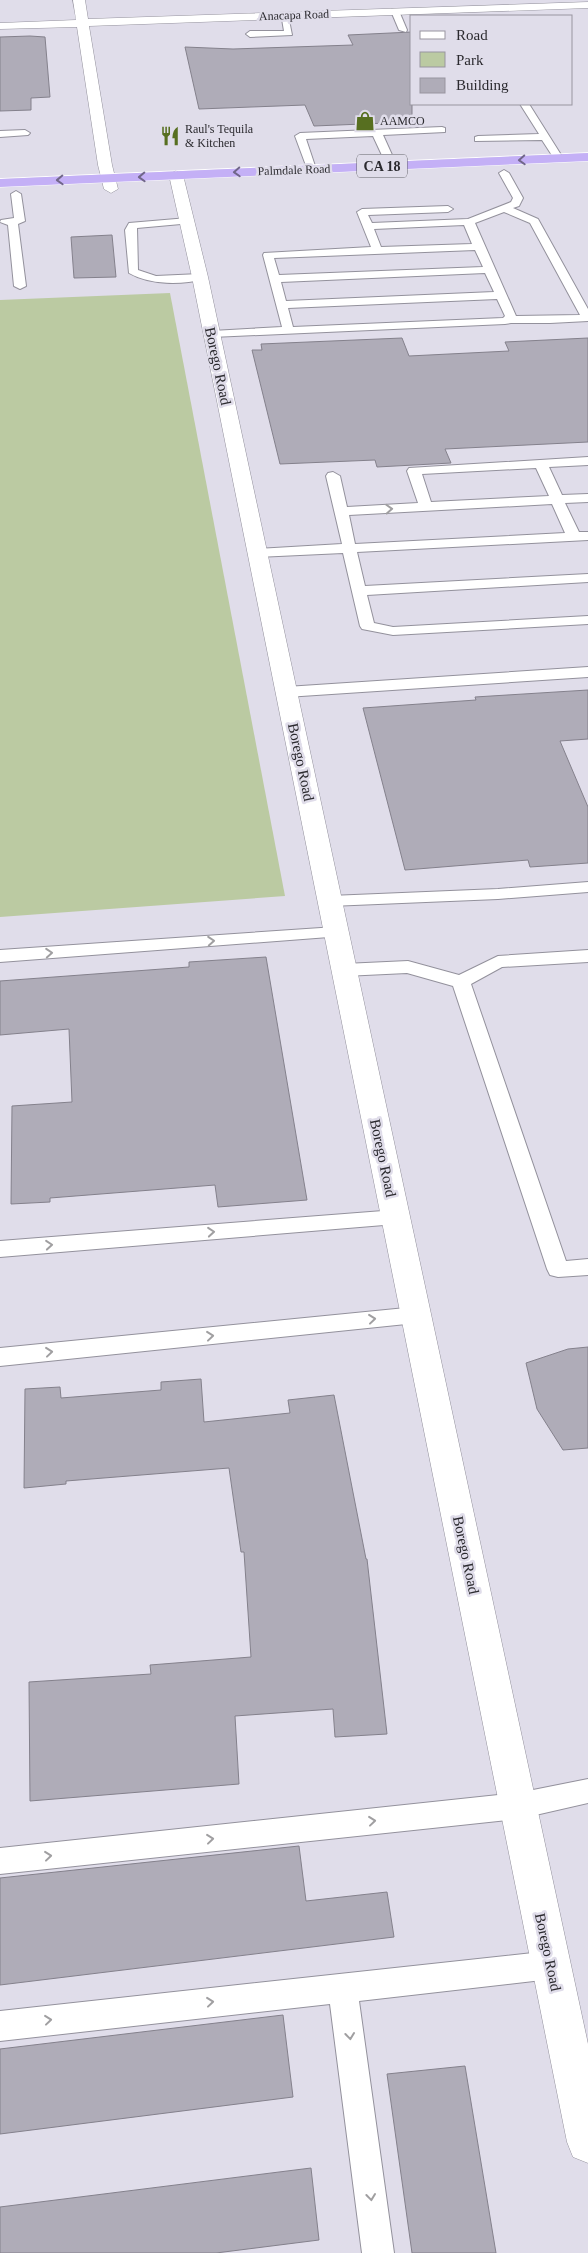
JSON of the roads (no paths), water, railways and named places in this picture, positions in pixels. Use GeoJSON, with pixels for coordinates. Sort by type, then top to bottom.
{"type":"FeatureCollection","features":[{"type":"Feature","properties":{"kind":"highway","name":"Palmdale Road"},"geometry":{"type":"LineString","coordinates":[[178,181],[311,169],[588,157]]}},
{"type":"Feature","properties":{"kind":"highway","name":"Palmdale Road"},"geometry":{"type":"LineString","coordinates":[[0,183],[110,184],[588,169]]}},
{"type":"Feature","properties":{"kind":"highway","name":"Palmdale Road"},"geometry":{"type":"LineString","coordinates":[[0,194],[110,184]]}},
{"type":"Feature","properties":{"kind":"street"},"geometry":{"type":"LineString","coordinates":[[79,0],[110,184]]}},
{"type":"Feature","properties":{"kind":"street","name":"Anacapa Road"},"geometry":{"type":"LineString","coordinates":[[0,26],[588,5]]}},
{"type":"Feature","properties":{"kind":"street","name":"Borego Road"},"geometry":{"type":"LineString","coordinates":[[178,181],[212,334],[588,2142]]}},
{"type":"Feature","properties":{"kind":"lane"},"geometry":{"type":"LineString","coordinates":[[395,12],[403,30]]}},
{"type":"Feature","properties":{"kind":"lane"},"geometry":{"type":"LineString","coordinates":[[250,34],[289,33],[284,15]]}},
{"type":"Feature","properties":{"kind":"lane"},"geometry":{"type":"LineString","coordinates":[[526,105],[558,158]]}},
{"type":"Feature","properties":{"kind":"lane"},"geometry":{"type":"LineString","coordinates":[[311,169],[300,136],[442,130]]}},
{"type":"Feature","properties":{"kind":"lane"},"geometry":{"type":"LineString","coordinates":[[0,134],[25,133]]}},
{"type":"Feature","properties":{"kind":"lane"},"geometry":{"type":"LineString","coordinates":[[377,133],[392,166]]}},
{"type":"Feature","properties":{"kind":"lane"},"geometry":{"type":"LineString","coordinates":[[478,139],[546,136]]}},
{"type":"Feature","properties":{"kind":"lane"},"geometry":{"type":"LineString","coordinates":[[377,250],[362,212],[485,216],[515,204],[518,198],[504,173]]}},
{"type":"Feature","properties":{"kind":"lane"},"geometry":{"type":"LineString","coordinates":[[16,194],[20,286]]}},
{"type":"Feature","properties":{"kind":"lane"},"geometry":{"type":"LineString","coordinates":[[212,334],[508,319],[550,320],[587,318],[534,221],[504,208]]}},
{"type":"Feature","properties":{"kind":"lane"},"geometry":{"type":"LineString","coordinates":[[368,226],[466,214]]}},
{"type":"Feature","properties":{"kind":"lane"},"geometry":{"type":"LineString","coordinates":[[466,214],[511,318],[508,319]]}},
{"type":"Feature","properties":{"kind":"lane"},"geometry":{"type":"LineString","coordinates":[[0,222],[16,221]]}},
{"type":"Feature","properties":{"kind":"lane"},"geometry":{"type":"LineString","coordinates":[[188,221],[133,225],[130,230],[133,270],[141,277],[158,279],[200,277]]}},
{"type":"Feature","properties":{"kind":"lane"},"geometry":{"type":"LineString","coordinates":[[288,330],[268,255],[479,247]]}},
{"type":"Feature","properties":{"kind":"lane"},"geometry":{"type":"LineString","coordinates":[[274,279],[490,270]]}},
{"type":"Feature","properties":{"kind":"lane"},"geometry":{"type":"LineString","coordinates":[[281,305],[501,295]]}},
{"type":"Feature","properties":{"kind":"lane"},"geometry":{"type":"LineString","coordinates":[[426,507],[414,471],[588,461]]}},
{"type":"Feature","properties":{"kind":"lane"},"geometry":{"type":"LineString","coordinates":[[257,553],[581,536],[558,500],[541,464]]}},
{"type":"Feature","properties":{"kind":"lane"},"geometry":{"type":"LineString","coordinates":[[333,476],[367,626],[393,631],[588,620]]}},
{"type":"Feature","properties":{"kind":"lane"},"geometry":{"type":"LineString","coordinates":[[340,511],[588,498]]}},
{"type":"Feature","properties":{"kind":"lane"},"geometry":{"type":"LineString","coordinates":[[359,591],[588,578]]}},
{"type":"Feature","properties":{"kind":"lane"},"geometry":{"type":"LineString","coordinates":[[286,692],[588,672]]}},
{"type":"Feature","properties":{"kind":"lane"},"geometry":{"type":"LineString","coordinates":[[330,901],[588,888]]}},
{"type":"Feature","properties":{"kind":"lane"},"geometry":{"type":"LineString","coordinates":[[0,956],[336,932]]}},
{"type":"Feature","properties":{"kind":"lane"},"geometry":{"type":"LineString","coordinates":[[344,970],[408,967],[461,982],[498,962],[588,956]]}},
{"type":"Feature","properties":{"kind":"lane"},"geometry":{"type":"LineString","coordinates":[[461,982],[558,1269],[588,1267]]}},
{"type":"Feature","properties":{"kind":"lane"},"geometry":{"type":"LineString","coordinates":[[0,1249],[396,1216]]}},
{"type":"Feature","properties":{"kind":"lane"},"geometry":{"type":"LineString","coordinates":[[0,1357],[416,1315]]}},
{"type":"Feature","properties":{"kind":"lane"},"geometry":{"type":"LineString","coordinates":[[0,1861],[518,1806],[588,1791]]}},
{"type":"Feature","properties":{"kind":"lane"},"geometry":{"type":"LineString","coordinates":[[0,2026],[551,1965]]}},
{"type":"Feature","properties":{"kind":"lane"},"geometry":{"type":"LineString","coordinates":[[343,1988],[378,2253]]}},
{"type":"Feature","properties":{"kind":"place","name":"AAMCO"},"geometry":{"type":"Point","coordinates":[365,121]}},
{"type":"Feature","properties":{"kind":"place","name":"Raul's Tequila & Kitchen"},"geometry":{"type":"Point","coordinates":[170,136]}}]}
